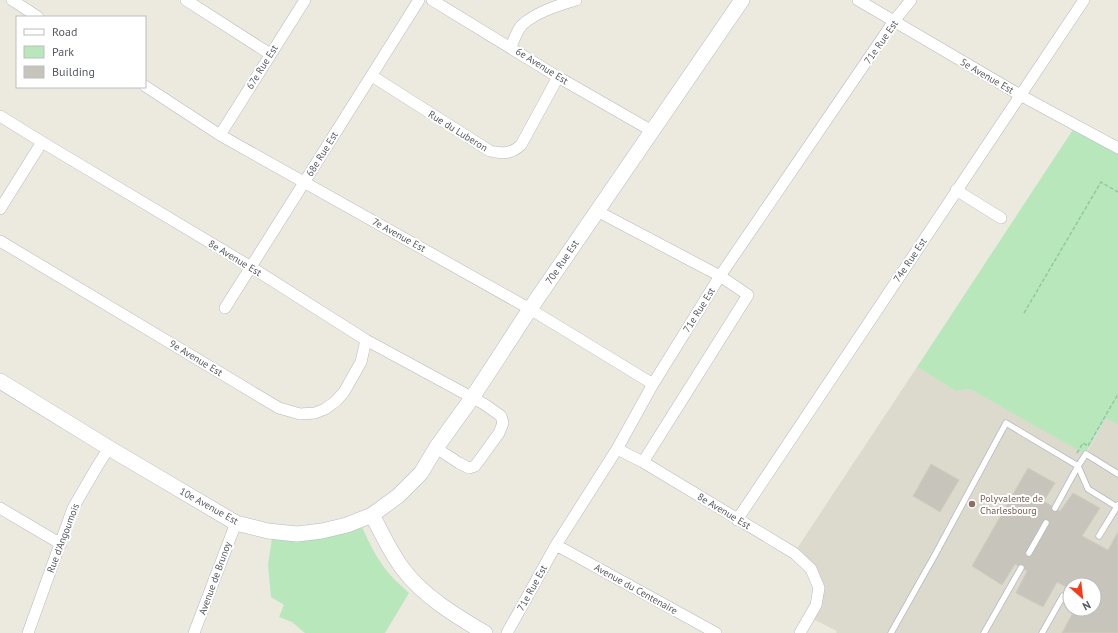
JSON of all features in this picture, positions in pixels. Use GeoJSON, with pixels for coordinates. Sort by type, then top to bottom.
{"type":"FeatureCollection","features":[{"type":"Feature","properties":{"kind":"street"},"geometry":{"type":"LineString","coordinates":[[12,0],[36,16]]}},
{"type":"Feature","properties":{"kind":"street","name":"67e Rue Est"},"geometry":{"type":"LineString","coordinates":[[220,135],[305,0]]}},
{"type":"Feature","properties":{"kind":"street","name":"68e Rue Est"},"geometry":{"type":"LineString","coordinates":[[225,308],[419,0]]}},
{"type":"Feature","properties":{"kind":"street","name":"6e Avenue Est"},"geometry":{"type":"LineString","coordinates":[[432,0],[558,77],[652,131]]}},
{"type":"Feature","properties":{"kind":"street"},"geometry":{"type":"LineString","coordinates":[[511,47],[521,26],[531,18],[554,7],[576,0]]}},
{"type":"Feature","properties":{"kind":"street","name":"70e Rue Est"},"geometry":{"type":"LineString","coordinates":[[372,515],[398,496],[421,473],[436,448],[472,398],[530,309],[742,0]]}},
{"type":"Feature","properties":{"kind":"street","name":"5e Avenue Est"},"geometry":{"type":"LineString","coordinates":[[858,0],[1020,95],[1118,148]]}},
{"type":"Feature","properties":{"kind":"street","name":"71e Rue Est"},"geometry":{"type":"LineString","coordinates":[[507,633],[556,545],[617,449],[653,384],[720,276],[894,21],[911,0]]}},
{"type":"Feature","properties":{"kind":"street","name":"74e Rue Est"},"geometry":{"type":"LineString","coordinates":[[738,520],[956,190],[1084,0]]}},
{"type":"Feature","properties":{"kind":"street"},"geometry":{"type":"LineString","coordinates":[[192,2],[270,54]]}},
{"type":"Feature","properties":{"kind":"street","name":"Rue du Luberon"},"geometry":{"type":"LineString","coordinates":[[372,76],[490,151],[500,154],[514,151],[520,145],[558,77]]}},
{"type":"Feature","properties":{"kind":"street","name":"7e Avenue Est"},"geometry":{"type":"LineString","coordinates":[[146,87],[220,135],[530,309],[653,384]]}},
{"type":"Feature","properties":{"kind":"street","name":"8e Avenue Est"},"geometry":{"type":"LineString","coordinates":[[0,116],[251,267],[366,340],[472,398],[501,416],[503,423],[499,433],[475,466],[469,468],[436,448]]}},
{"type":"Feature","properties":{"kind":"street"},"geometry":{"type":"LineString","coordinates":[[0,209],[42,142]]}},
{"type":"Feature","properties":{"kind":"street"},"geometry":{"type":"LineString","coordinates":[[956,190],[1001,218]]}},
{"type":"Feature","properties":{"kind":"street"},"geometry":{"type":"LineString","coordinates":[[597,211],[720,276],[748,294],[643,462]]}},
{"type":"Feature","properties":{"kind":"street","name":"9e Avenue Est"},"geometry":{"type":"LineString","coordinates":[[0,241],[280,408],[300,414],[315,413],[325,409],[336,401],[344,392],[361,362],[366,340]]}},
{"type":"Feature","properties":{"kind":"street","name":"10e Avenue Est"},"geometry":{"type":"LineString","coordinates":[[0,381],[109,448],[236,523],[268,531],[297,534],[322,531],[347,525],[372,515]]}},
{"type":"Feature","properties":{"kind":"street","name":"Rue d'Angoumois"},"geometry":{"type":"LineString","coordinates":[[28,633],[73,508],[109,448]]}},
{"type":"Feature","properties":{"kind":"street","name":"8e Avenue Est"},"geometry":{"type":"LineString","coordinates":[[617,449],[643,462],[794,553],[811,569],[818,588],[816,605],[800,633]]}},
{"type":"Feature","properties":{"kind":"street"},"geometry":{"type":"LineString","coordinates":[[0,508],[61,544]]}},
{"type":"Feature","properties":{"kind":"street"},"geometry":{"type":"LineString","coordinates":[[372,515],[392,553],[408,575],[423,591],[454,615],[485,633]]}},
{"type":"Feature","properties":{"kind":"street","name":"Avenue de Brunoy"},"geometry":{"type":"LineString","coordinates":[[194,633],[236,523]]}},
{"type":"Feature","properties":{"kind":"street","name":"Avenue du Centenaire"},"geometry":{"type":"LineString","coordinates":[[556,545],[716,633]]}},
{"type":"Feature","properties":{"kind":"lane"},"geometry":{"type":"LineString","coordinates":[[891,633],[1006,423],[1078,466],[1088,488],[1117,506],[1099,536]]}},
{"type":"Feature","properties":{"kind":"lane"},"geometry":{"type":"LineString","coordinates":[[1055,508],[1086,454],[1118,474]]}},
{"type":"Feature","properties":{"kind":"lane"},"geometry":{"type":"LineString","coordinates":[[1029,553],[1046,523]]}},
{"type":"Feature","properties":{"kind":"lane"},"geometry":{"type":"LineString","coordinates":[[984,633],[1021,568]]}},
{"type":"Feature","properties":{"kind":"lane"},"geometry":{"type":"LineString","coordinates":[[1042,633],[1062,598]]}},
{"type":"Feature","properties":{"kind":"path"},"geometry":{"type":"LineString","coordinates":[[1024,313],[1100,182],[1118,192]]}},
{"type":"Feature","properties":{"kind":"path"},"geometry":{"type":"LineString","coordinates":[[1077,453],[1083,443],[1088,446],[1118,394]]}},
{"type":"Feature","properties":{"kind":"shaded area","name":"Polyvalente de Charlesbourg"},"geometry":{"type":"Polygon","coordinates":[[[917,367],[956,391],[970,389],[1086,454],[1106,418],[1118,425],[1118,633],[836,633],[837,631],[809,617],[818,588],[794,553],[917,367]]]}},
{"type":"Feature","properties":{"kind":"green space"},"geometry":{"type":"Polygon","coordinates":[[[1076,125],[1118,148],[1118,425],[1106,418],[1085,454],[970,389],[956,391],[917,367],[1076,125]]]}},
{"type":"Feature","properties":{"kind":"green space"},"geometry":{"type":"Polygon","coordinates":[[[362,527],[383,566],[409,593],[385,633],[305,633],[292,622],[279,617],[284,605],[271,597],[268,565],[272,538],[362,527]]]}},
{"type":"Feature","properties":{"kind":"building"},"geometry":{"type":"Polygon","coordinates":[[[931,464],[959,480],[940,512],[913,496],[931,464]]]}},
{"type":"Feature","properties":{"kind":"building"},"geometry":{"type":"Polygon","coordinates":[[[1028,468],[1055,483],[1044,501],[1060,511],[1073,493],[1100,508],[1082,536],[1108,550],[1118,532],[1118,633],[1062,633],[1071,617],[1102,617],[1102,577],[1062,577],[1062,585],[1057,582],[1043,607],[1016,593],[1027,571],[1015,564],[1002,585],[972,566],[1028,468]]]}},
{"type":"Feature","properties":{"kind":"place","name":"Polyvalente de Charlesbourg"},"geometry":{"type":"Point","coordinates":[972,504]}}]}
